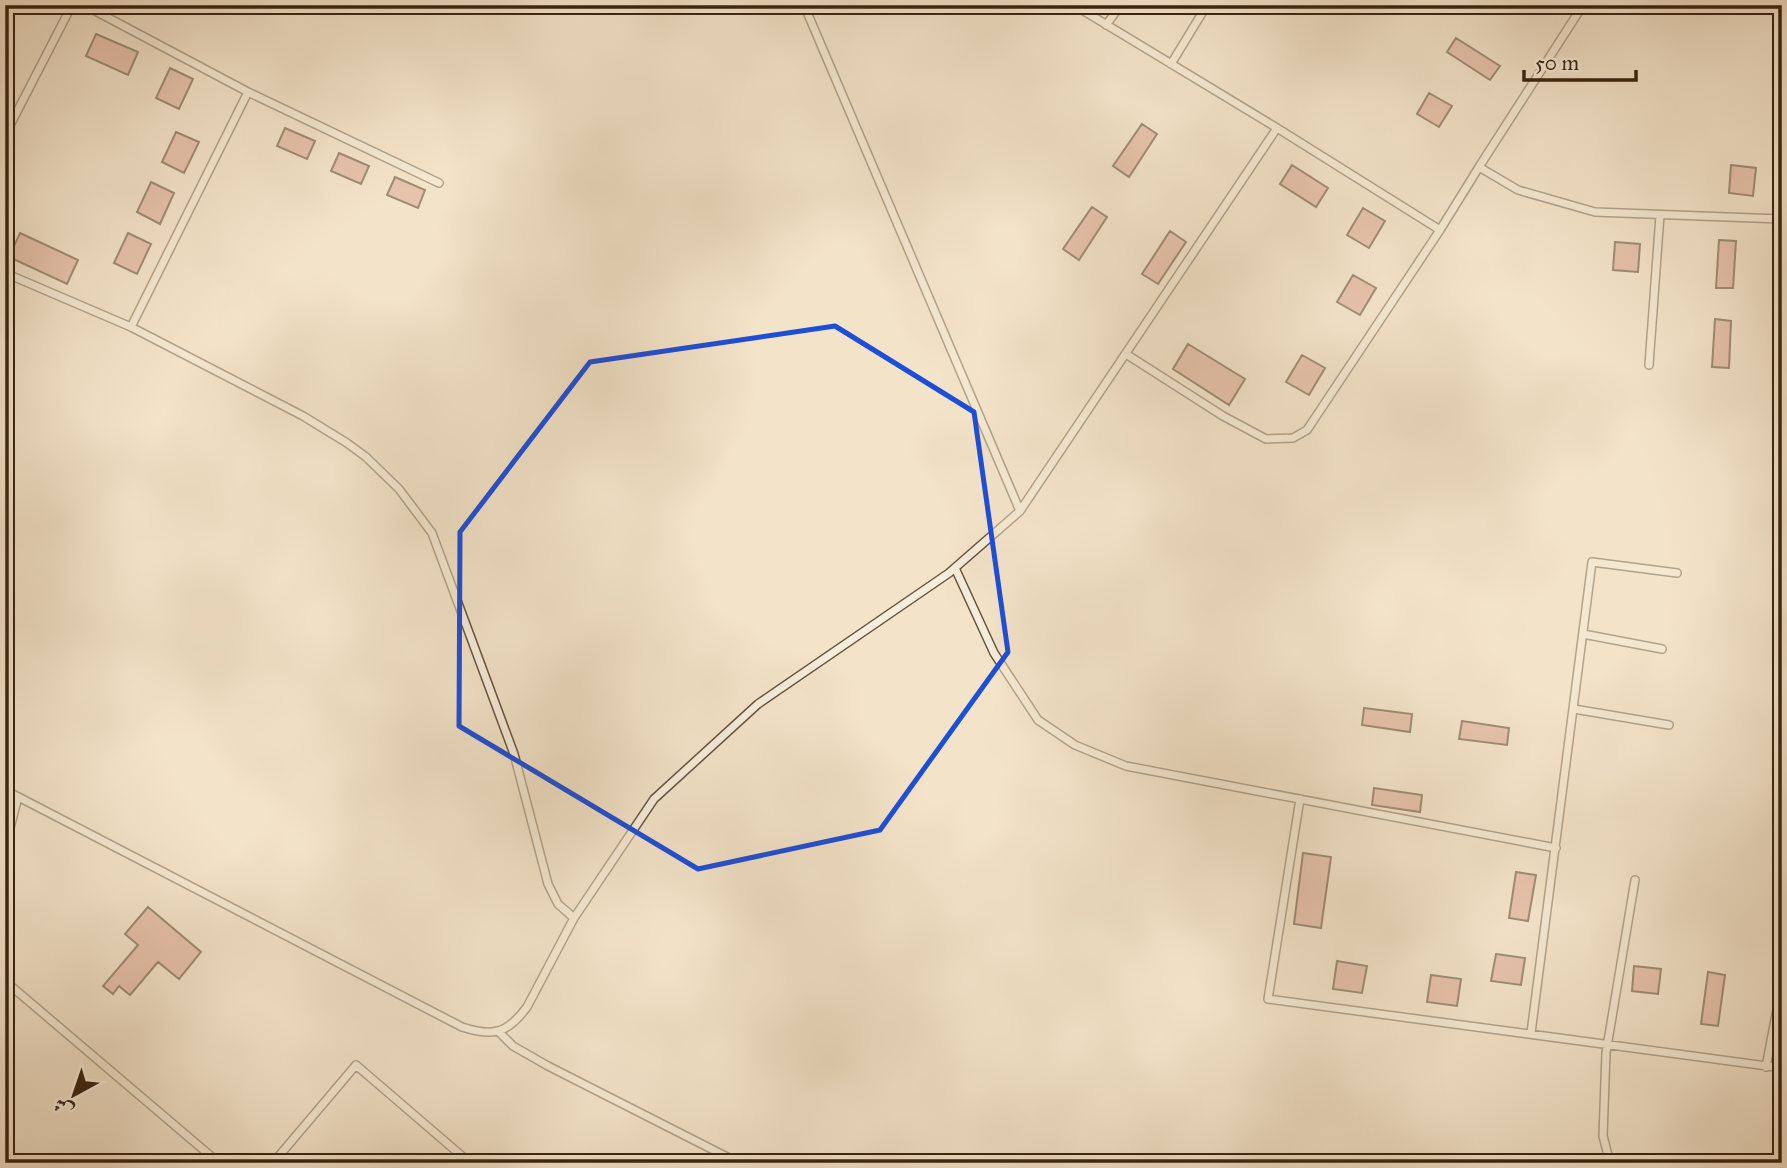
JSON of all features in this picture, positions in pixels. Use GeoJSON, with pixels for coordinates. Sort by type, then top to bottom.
{"type":"FeatureCollection","features":[{"type":"Feature","properties":{"kind":"lane"},"geometry":{"type":"LineString","coordinates":[[5,135],[72,5]]}},
{"type":"Feature","properties":{"kind":"lane"},"geometry":{"type":"LineString","coordinates":[[84,5],[248,92],[439,183]]}},
{"type":"Feature","properties":{"kind":"lane"},"geometry":{"type":"LineString","coordinates":[[804,5],[1020,511]]}},
{"type":"Feature","properties":{"kind":"lane"},"geometry":{"type":"LineString","coordinates":[[1074,5],[1440,230]]}},
{"type":"Feature","properties":{"kind":"lane"},"geometry":{"type":"LineString","coordinates":[[1106,25],[1121,5]]}},
{"type":"Feature","properties":{"kind":"lane"},"geometry":{"type":"LineString","coordinates":[[1171,64],[1207,5]]}},
{"type":"Feature","properties":{"kind":"lane"},"geometry":{"type":"LineString","coordinates":[[1126,354],[1223,416],[1266,439],[1293,438],[1307,430],[1440,230],[1583,5]]}},
{"type":"Feature","properties":{"kind":"lane"},"geometry":{"type":"LineString","coordinates":[[131,327],[248,92]]}},
{"type":"Feature","properties":{"kind":"lane"},"geometry":{"type":"LineString","coordinates":[[5,790],[462,1027],[489,1034],[499,1032],[520,1017],[527,1007],[574,918],[654,799],[758,704],[956,568],[1020,511],[1277,128]]}},
{"type":"Feature","properties":{"kind":"lane"},"geometry":{"type":"LineString","coordinates":[[1479,167],[1518,190],[1595,212],[1782,219]]}},
{"type":"Feature","properties":{"kind":"lane"},"geometry":{"type":"LineString","coordinates":[[1649,365],[1660,215]]}},
{"type":"Feature","properties":{"kind":"lane"},"geometry":{"type":"LineString","coordinates":[[5,273],[131,327],[323,427],[366,457],[400,489],[432,533],[514,754],[548,884],[558,904],[574,918]]}},
{"type":"Feature","properties":{"kind":"lane"},"geometry":{"type":"LineString","coordinates":[[1531,1033],[1592,562],[1676,573]]}},
{"type":"Feature","properties":{"kind":"lane"},"geometry":{"type":"LineString","coordinates":[[956,568],[994,653],[1038,720],[1074,745],[1126,766],[1556,848]]}},
{"type":"Feature","properties":{"kind":"lane"},"geometry":{"type":"LineString","coordinates":[[1583,634],[1662,649]]}},
{"type":"Feature","properties":{"kind":"lane"},"geometry":{"type":"LineString","coordinates":[[1574,709],[1669,725]]}},
{"type":"Feature","properties":{"kind":"lane"},"geometry":{"type":"LineString","coordinates":[[5,847],[18,797]]}},
{"type":"Feature","properties":{"kind":"lane"},"geometry":{"type":"LineString","coordinates":[[1300,799],[1268,999],[1782,1068]]}},
{"type":"Feature","properties":{"kind":"lane"},"geometry":{"type":"LineString","coordinates":[[1610,1163],[1603,1136],[1608,1044],[1635,880]]}},
{"type":"Feature","properties":{"kind":"lane"},"geometry":{"type":"LineString","coordinates":[[5,981],[219,1163]]}},
{"type":"Feature","properties":{"kind":"lane"},"geometry":{"type":"LineString","coordinates":[[1766,1066],[1782,983]]}},
{"type":"Feature","properties":{"kind":"lane"},"geometry":{"type":"LineString","coordinates":[[499,1032],[513,1046],[548,1066],[739,1163]]}},
{"type":"Feature","properties":{"kind":"lane"},"geometry":{"type":"LineString","coordinates":[[273,1163],[356,1065],[470,1163]]}},
{"type":"Feature","properties":{"kind":"highlighted area"},"geometry":{"type":"Polygon","coordinates":[[[835,326],[974,412],[1008,652],[880,830],[698,869],[459,726],[460,532],[590,362],[835,326]]]}},
{"type":"Feature","properties":{"kind":"building"},"geometry":{"type":"Polygon","coordinates":[[[96,34],[138,52],[128,75],[86,56],[96,34]]]}},
{"type":"Feature","properties":{"kind":"building"},"geometry":{"type":"Polygon","coordinates":[[[1456,38],[1500,66],[1490,80],[1447,52],[1456,38]]]}},
{"type":"Feature","properties":{"kind":"building"},"geometry":{"type":"Polygon","coordinates":[[[170,68],[193,79],[179,109],[156,98],[170,68]]]}},
{"type":"Feature","properties":{"kind":"building"},"geometry":{"type":"Polygon","coordinates":[[[1429,93],[1452,106],[1439,127],[1417,114],[1429,93]]]}},
{"type":"Feature","properties":{"kind":"building"},"geometry":{"type":"Polygon","coordinates":[[[1142,124],[1157,134],[1129,177],[1113,166],[1142,124]]]}},
{"type":"Feature","properties":{"kind":"building"},"geometry":{"type":"Polygon","coordinates":[[[285,128],[315,141],[307,159],[277,146],[285,128]]]}},
{"type":"Feature","properties":{"kind":"building"},"geometry":{"type":"Polygon","coordinates":[[[176,132],[199,142],[184,173],[162,162],[176,132]]]}},
{"type":"Feature","properties":{"kind":"building"},"geometry":{"type":"Polygon","coordinates":[[[339,153],[369,166],[361,184],[331,171],[339,153]]]}},
{"type":"Feature","properties":{"kind":"building"},"geometry":{"type":"Polygon","coordinates":[[[1292,165],[1328,188],[1316,207],[1280,184],[1292,165]]]}},
{"type":"Feature","properties":{"kind":"building"},"geometry":{"type":"Polygon","coordinates":[[[1731,165],[1756,168],[1753,196],[1729,193],[1731,165]]]}},
{"type":"Feature","properties":{"kind":"building"},"geometry":{"type":"Polygon","coordinates":[[[395,177],[425,190],[418,208],[387,195],[395,177]]]}},
{"type":"Feature","properties":{"kind":"building"},"geometry":{"type":"Polygon","coordinates":[[[151,182],[174,193],[160,224],[137,212],[151,182]]]}},
{"type":"Feature","properties":{"kind":"building"},"geometry":{"type":"Polygon","coordinates":[[[1092,207],[1107,217],[1079,260],[1063,249],[1092,207]]]}},
{"type":"Feature","properties":{"kind":"building"},"geometry":{"type":"Polygon","coordinates":[[[1363,208],[1385,221],[1369,248],[1347,235],[1363,208]]]}},
{"type":"Feature","properties":{"kind":"building"},"geometry":{"type":"Polygon","coordinates":[[[1170,231],[1186,242],[1158,284],[1142,274],[1170,231]]]}},
{"type":"Feature","properties":{"kind":"building"},"geometry":{"type":"Polygon","coordinates":[[[20,233],[78,260],[67,284],[9,257],[20,233]]]}},
{"type":"Feature","properties":{"kind":"building"},"geometry":{"type":"Polygon","coordinates":[[[128,233],[151,244],[137,274],[114,263],[128,233]]]}},
{"type":"Feature","properties":{"kind":"building"},"geometry":{"type":"Polygon","coordinates":[[[1719,240],[1736,241],[1733,288],[1716,288],[1719,240]]]}},
{"type":"Feature","properties":{"kind":"building"},"geometry":{"type":"Polygon","coordinates":[[[1615,242],[1640,244],[1638,272],[1613,270],[1615,242]]]}},
{"type":"Feature","properties":{"kind":"building"},"geometry":{"type":"Polygon","coordinates":[[[1353,275],[1376,288],[1360,315],[1337,302],[1353,275]]]}},
{"type":"Feature","properties":{"kind":"building"},"geometry":{"type":"Polygon","coordinates":[[[1715,319],[1731,321],[1729,368],[1712,367],[1715,319]]]}},
{"type":"Feature","properties":{"kind":"building"},"geometry":{"type":"Polygon","coordinates":[[[1188,344],[1245,379],[1229,405],[1173,369],[1188,344]]]}},
{"type":"Feature","properties":{"kind":"building"},"geometry":{"type":"Polygon","coordinates":[[[1302,355],[1325,368],[1309,395],[1286,382],[1302,355]]]}},
{"type":"Feature","properties":{"kind":"building"},"geometry":{"type":"Polygon","coordinates":[[[1364,708],[1412,714],[1410,732],[1362,725],[1364,708]]]}},
{"type":"Feature","properties":{"kind":"building"},"geometry":{"type":"Polygon","coordinates":[[[1462,721],[1509,728],[1507,745],[1459,739],[1462,721]]]}},
{"type":"Feature","properties":{"kind":"building"},"geometry":{"type":"Polygon","coordinates":[[[1374,788],[1422,795],[1420,812],[1372,805],[1374,788]]]}},
{"type":"Feature","properties":{"kind":"building"},"geometry":{"type":"Polygon","coordinates":[[[1303,853],[1331,857],[1321,928],[1294,924],[1303,853]]]}},
{"type":"Feature","properties":{"kind":"building"},"geometry":{"type":"Polygon","coordinates":[[[1516,872],[1536,875],[1528,921],[1509,918],[1516,872]]]}},
{"type":"Feature","properties":{"kind":"building"},"geometry":{"type":"Polygon","coordinates":[[[148,907],[201,952],[179,979],[158,962],[130,995],[119,986],[113,994],[103,986],[138,945],[125,934],[148,907]]]}},
{"type":"Feature","properties":{"kind":"building"},"geometry":{"type":"Polygon","coordinates":[[[1496,954],[1525,958],[1521,985],[1491,981],[1496,954]]]}},
{"type":"Feature","properties":{"kind":"building"},"geometry":{"type":"Polygon","coordinates":[[[1337,961],[1367,966],[1362,993],[1333,989],[1337,961]]]}},
{"type":"Feature","properties":{"kind":"building"},"geometry":{"type":"Polygon","coordinates":[[[1634,966],[1661,969],[1658,994],[1632,991],[1634,966]]]}},
{"type":"Feature","properties":{"kind":"building"},"geometry":{"type":"Polygon","coordinates":[[[1708,972],[1725,975],[1718,1026],[1701,1024],[1708,972]]]}},
{"type":"Feature","properties":{"kind":"building"},"geometry":{"type":"Polygon","coordinates":[[[1431,975],[1461,979],[1457,1006],[1427,1002],[1431,975]]]}}]}
